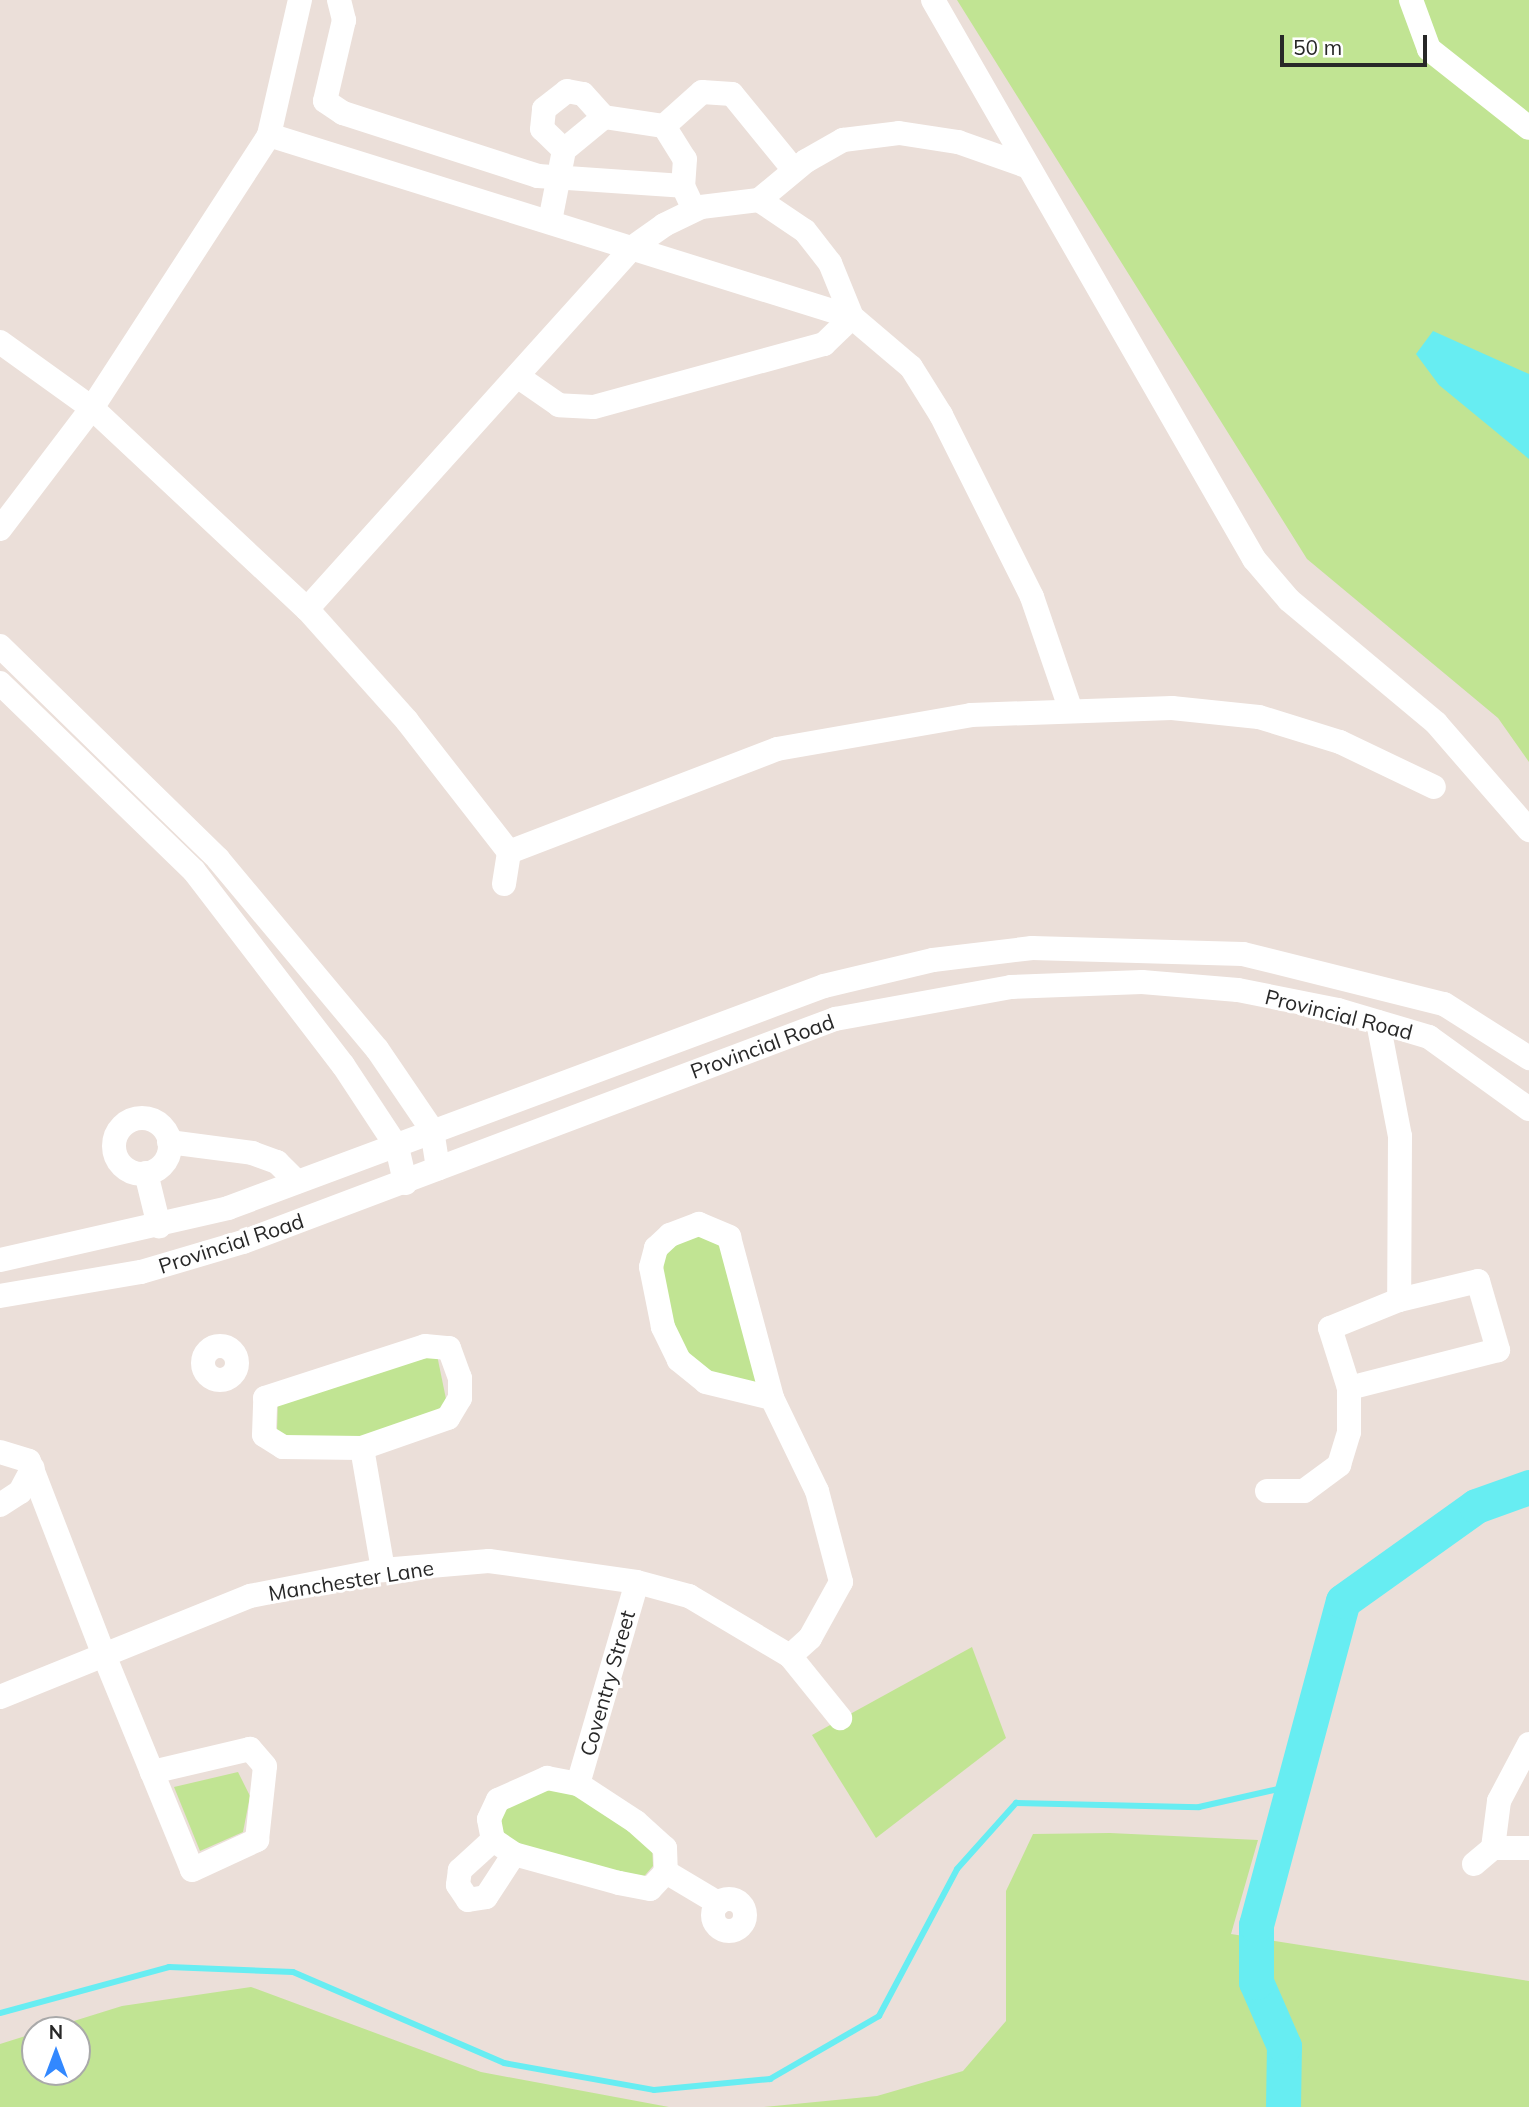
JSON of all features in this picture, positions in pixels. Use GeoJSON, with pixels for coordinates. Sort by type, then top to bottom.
{"type":"FeatureCollection","features":[{"type":"Feature","properties":{"kind":"street"},"geometry":{"type":"LineString","coordinates":[[0,529],[92,408],[269,135],[300,0]]}},
{"type":"Feature","properties":{"kind":"street"},"geometry":{"type":"LineString","coordinates":[[339,0],[344,20],[326,101],[356,118],[538,176],[683,186]]}},
{"type":"Feature","properties":{"kind":"street"},"geometry":{"type":"LineString","coordinates":[[933,0],[1254,559],[1289,600],[1436,723],[1529,830]]}},
{"type":"Feature","properties":{"kind":"street"},"geometry":{"type":"LineString","coordinates":[[1411,0],[1429,49],[1529,128]]}},
{"type":"Feature","properties":{"kind":"street"},"geometry":{"type":"LineString","coordinates":[[564,150],[542,129],[544,109],[567,91],[583,94],[604,117],[664,126],[685,159],[683,186],[694,210]]}},
{"type":"Feature","properties":{"kind":"street"},"geometry":{"type":"LineString","coordinates":[[664,126],[702,92],[732,94],[794,170]]}},
{"type":"Feature","properties":{"kind":"street"},"geometry":{"type":"LineString","coordinates":[[550,221],[563,177],[564,150],[604,117]]}},
{"type":"Feature","properties":{"kind":"street"},"geometry":{"type":"LineString","coordinates":[[307,609],[520,378],[633,247],[694,210],[760,200],[794,170],[843,140],[899,133],[958,142],[1026,166]]}},
{"type":"Feature","properties":{"kind":"street"},"geometry":{"type":"LineString","coordinates":[[269,135],[852,317],[911,368],[941,415],[1032,597],[1070,708]]}},
{"type":"Feature","properties":{"kind":"street"},"geometry":{"type":"LineString","coordinates":[[760,200],[805,231],[830,262],[852,317]]}},
{"type":"Feature","properties":{"kind":"street"},"geometry":{"type":"LineString","coordinates":[[520,378],[559,405],[593,407],[824,344],[852,317]]}},
{"type":"Feature","properties":{"kind":"street"},"geometry":{"type":"LineString","coordinates":[[0,342],[92,408],[307,609],[407,720],[509,852],[504,884]]}},
{"type":"Feature","properties":{"kind":"street"},"geometry":{"type":"LineString","coordinates":[[0,646],[218,859],[377,1048],[432,1130],[438,1169]]}},
{"type":"Feature","properties":{"kind":"street"},"geometry":{"type":"LineString","coordinates":[[0,683],[194,871],[343,1065],[397,1147],[405,1183]]}},
{"type":"Feature","properties":{"kind":"street"},"geometry":{"type":"LineString","coordinates":[[509,852],[777,750],[971,715],[1070,708],[1259,717],[1340,742],[1434,787]]}},
{"type":"Feature","properties":{"kind":"street","name":"Provincial Road"},"geometry":{"type":"LineString","coordinates":[[0,1260],[159,1226],[296,1182],[397,1147],[432,1130],[824,986],[933,960],[1005,951],[1141,947],[1256,956],[1444,1004],[1529,1058]]}},
{"type":"Feature","properties":{"kind":"street"},"geometry":{"type":"LineString","coordinates":[[1005,951],[1011,987]]}},
{"type":"Feature","properties":{"kind":"street","name":"Provincial Road"},"geometry":{"type":"LineString","coordinates":[[0,1296],[141,1272],[405,1183],[835,1019],[1011,987],[1142,982],[1238,990],[1378,1022],[1429,1037],[1529,1109]]}},
{"type":"Feature","properties":{"kind":"street"},"geometry":{"type":"LineString","coordinates":[[1378,1022],[1400,1136],[1399,1300]]}},
{"type":"Feature","properties":{"kind":"street"},"geometry":{"type":"LineString","coordinates":[[145,1118],[161,1126],[169,1142],[161,1166],[146,1173],[120,1163],[114,1146],[120,1129],[145,1118]]}},
{"type":"Feature","properties":{"kind":"street"},"geometry":{"type":"LineString","coordinates":[[169,1142],[252,1153],[278,1161],[296,1182]]}},
{"type":"Feature","properties":{"kind":"street"},"geometry":{"type":"LineString","coordinates":[[146,1173],[159,1226]]}},
{"type":"Feature","properties":{"kind":"street"},"geometry":{"type":"LineString","coordinates":[[772,1398],[706,1382],[679,1360],[663,1327],[651,1267],[656,1248],[670,1235],[699,1224],[729,1237],[772,1398],[817,1491],[841,1582],[810,1638],[790,1656]]}},
{"type":"Feature","properties":{"kind":"street"},"geometry":{"type":"LineString","coordinates":[[1267,1491],[1304,1490],[1339,1465],[1349,1432],[1349,1388],[1330,1328],[1399,1300],[1478,1281],[1498,1350],[1349,1388]]}},
{"type":"Feature","properties":{"kind":"street"},"geometry":{"type":"LineString","coordinates":[[425,1346],[449,1348],[460,1398],[448,1418],[362,1448],[283,1447],[264,1435],[265,1398],[425,1346]]}},
{"type":"Feature","properties":{"kind":"street"},"geometry":{"type":"LineString","coordinates":[[232,1375],[265,1398]]}},
{"type":"Feature","properties":{"kind":"street"},"geometry":{"type":"LineString","coordinates":[[362,1448],[383,1570]]}},
{"type":"Feature","properties":{"kind":"street"},"geometry":{"type":"LineString","coordinates":[[0,1452],[29,1461],[33,1468],[104,1655],[192,1870],[257,1840],[265,1766],[250,1749],[152,1772]]}},
{"type":"Feature","properties":{"kind":"street"},"geometry":{"type":"LineString","coordinates":[[0,1505],[20,1492],[33,1468]]}},
{"type":"Feature","properties":{"kind":"street","name":"Manchester Lane"},"geometry":{"type":"LineString","coordinates":[[0,1697],[250,1596],[383,1570],[489,1561],[637,1582],[689,1596],[790,1656],[840,1718]]}},
{"type":"Feature","properties":{"kind":"street","name":"Coventry Street"},"geometry":{"type":"LineString","coordinates":[[578,1784],[637,1582]]}},
{"type":"Feature","properties":{"kind":"street"},"geometry":{"type":"LineString","coordinates":[[1529,1744],[1499,1801],[1483,1856],[1529,1848]]}},
{"type":"Feature","properties":{"kind":"street","name":"Coventry Street"},"geometry":{"type":"LineString","coordinates":[[493,1840],[489,1818],[498,1800],[547,1778],[578,1784],[665,1848],[666,1872]]}},
{"type":"Feature","properties":{"kind":"street"},"geometry":{"type":"LineString","coordinates":[[514,1854],[486,1897],[468,1900],[458,1885],[460,1870],[493,1840],[514,1854],[650,1889],[666,1872],[718,1903]]}},
{"type":"Feature","properties":{"kind":"green space"},"geometry":{"type":"Polygon","coordinates":[[[957,0],[1529,0],[1529,762],[1498,718],[1307,559],[957,0]]]}},
{"type":"Feature","properties":{"kind":"green space"},"geometry":{"type":"Polygon","coordinates":[[[717,1228],[772,1398],[679,1360],[656,1248],[717,1228]]]}},
{"type":"Feature","properties":{"kind":"green space"},"geometry":{"type":"Polygon","coordinates":[[[437,1355],[446,1399],[437,1416],[361,1442],[293,1441],[277,1431],[278,1399],[437,1355]]]}},
{"type":"Feature","properties":{"kind":"green space"},"geometry":{"type":"Polygon","coordinates":[[[972,1647],[1006,1738],[876,1838],[812,1735],[972,1647]]]}},
{"type":"Feature","properties":{"kind":"green space"},"geometry":{"type":"Polygon","coordinates":[[[238,1772],[250,1796],[243,1832],[200,1851],[174,1787],[238,1772]]]}},
{"type":"Feature","properties":{"kind":"green space"},"geometry":{"type":"Polygon","coordinates":[[[550,1785],[577,1790],[652,1846],[653,1866],[640,1881],[504,1839],[501,1820],[508,1804],[550,1785]]]}},
{"type":"Feature","properties":{"kind":"green space"},"geometry":{"type":"Polygon","coordinates":[[[1110,1833],[1258,1840],[1231,1934],[1529,1981],[1529,2107],[764,2107],[877,2096],[963,2071],[1006,2021],[1006,1891],[1033,1834],[1110,1833]]]}},
{"type":"Feature","properties":{"kind":"green space"},"geometry":{"type":"Polygon","coordinates":[[[251,1987],[481,2072],[669,2107],[0,2107],[0,2044],[21,2037],[21,2086],[91,2086],[90,2016],[122,2006],[251,1987]]]}},
{"type":"Feature","properties":{"kind":"water"},"geometry":{"type":"Polygon","coordinates":[[[1433,331],[1529,374],[1529,459],[1439,385],[1416,354],[1433,331]]]}},
{"type":"Feature","properties":{"kind":"waterway"},"geometry":{"type":"LineString","coordinates":[[1283,2107],[1284,2046],[1256,1982],[1256,1925],[1343,1601],[1476,1506],[1529,1487]]}},
{"type":"Feature","properties":{"kind":"waterway"},"geometry":{"type":"LineString","coordinates":[[0,2013],[169,1967],[293,1972],[504,2063],[654,2090],[770,2079],[879,2016],[957,1869],[1016,1803],[1199,1807],[1296,1785]]}}]}
